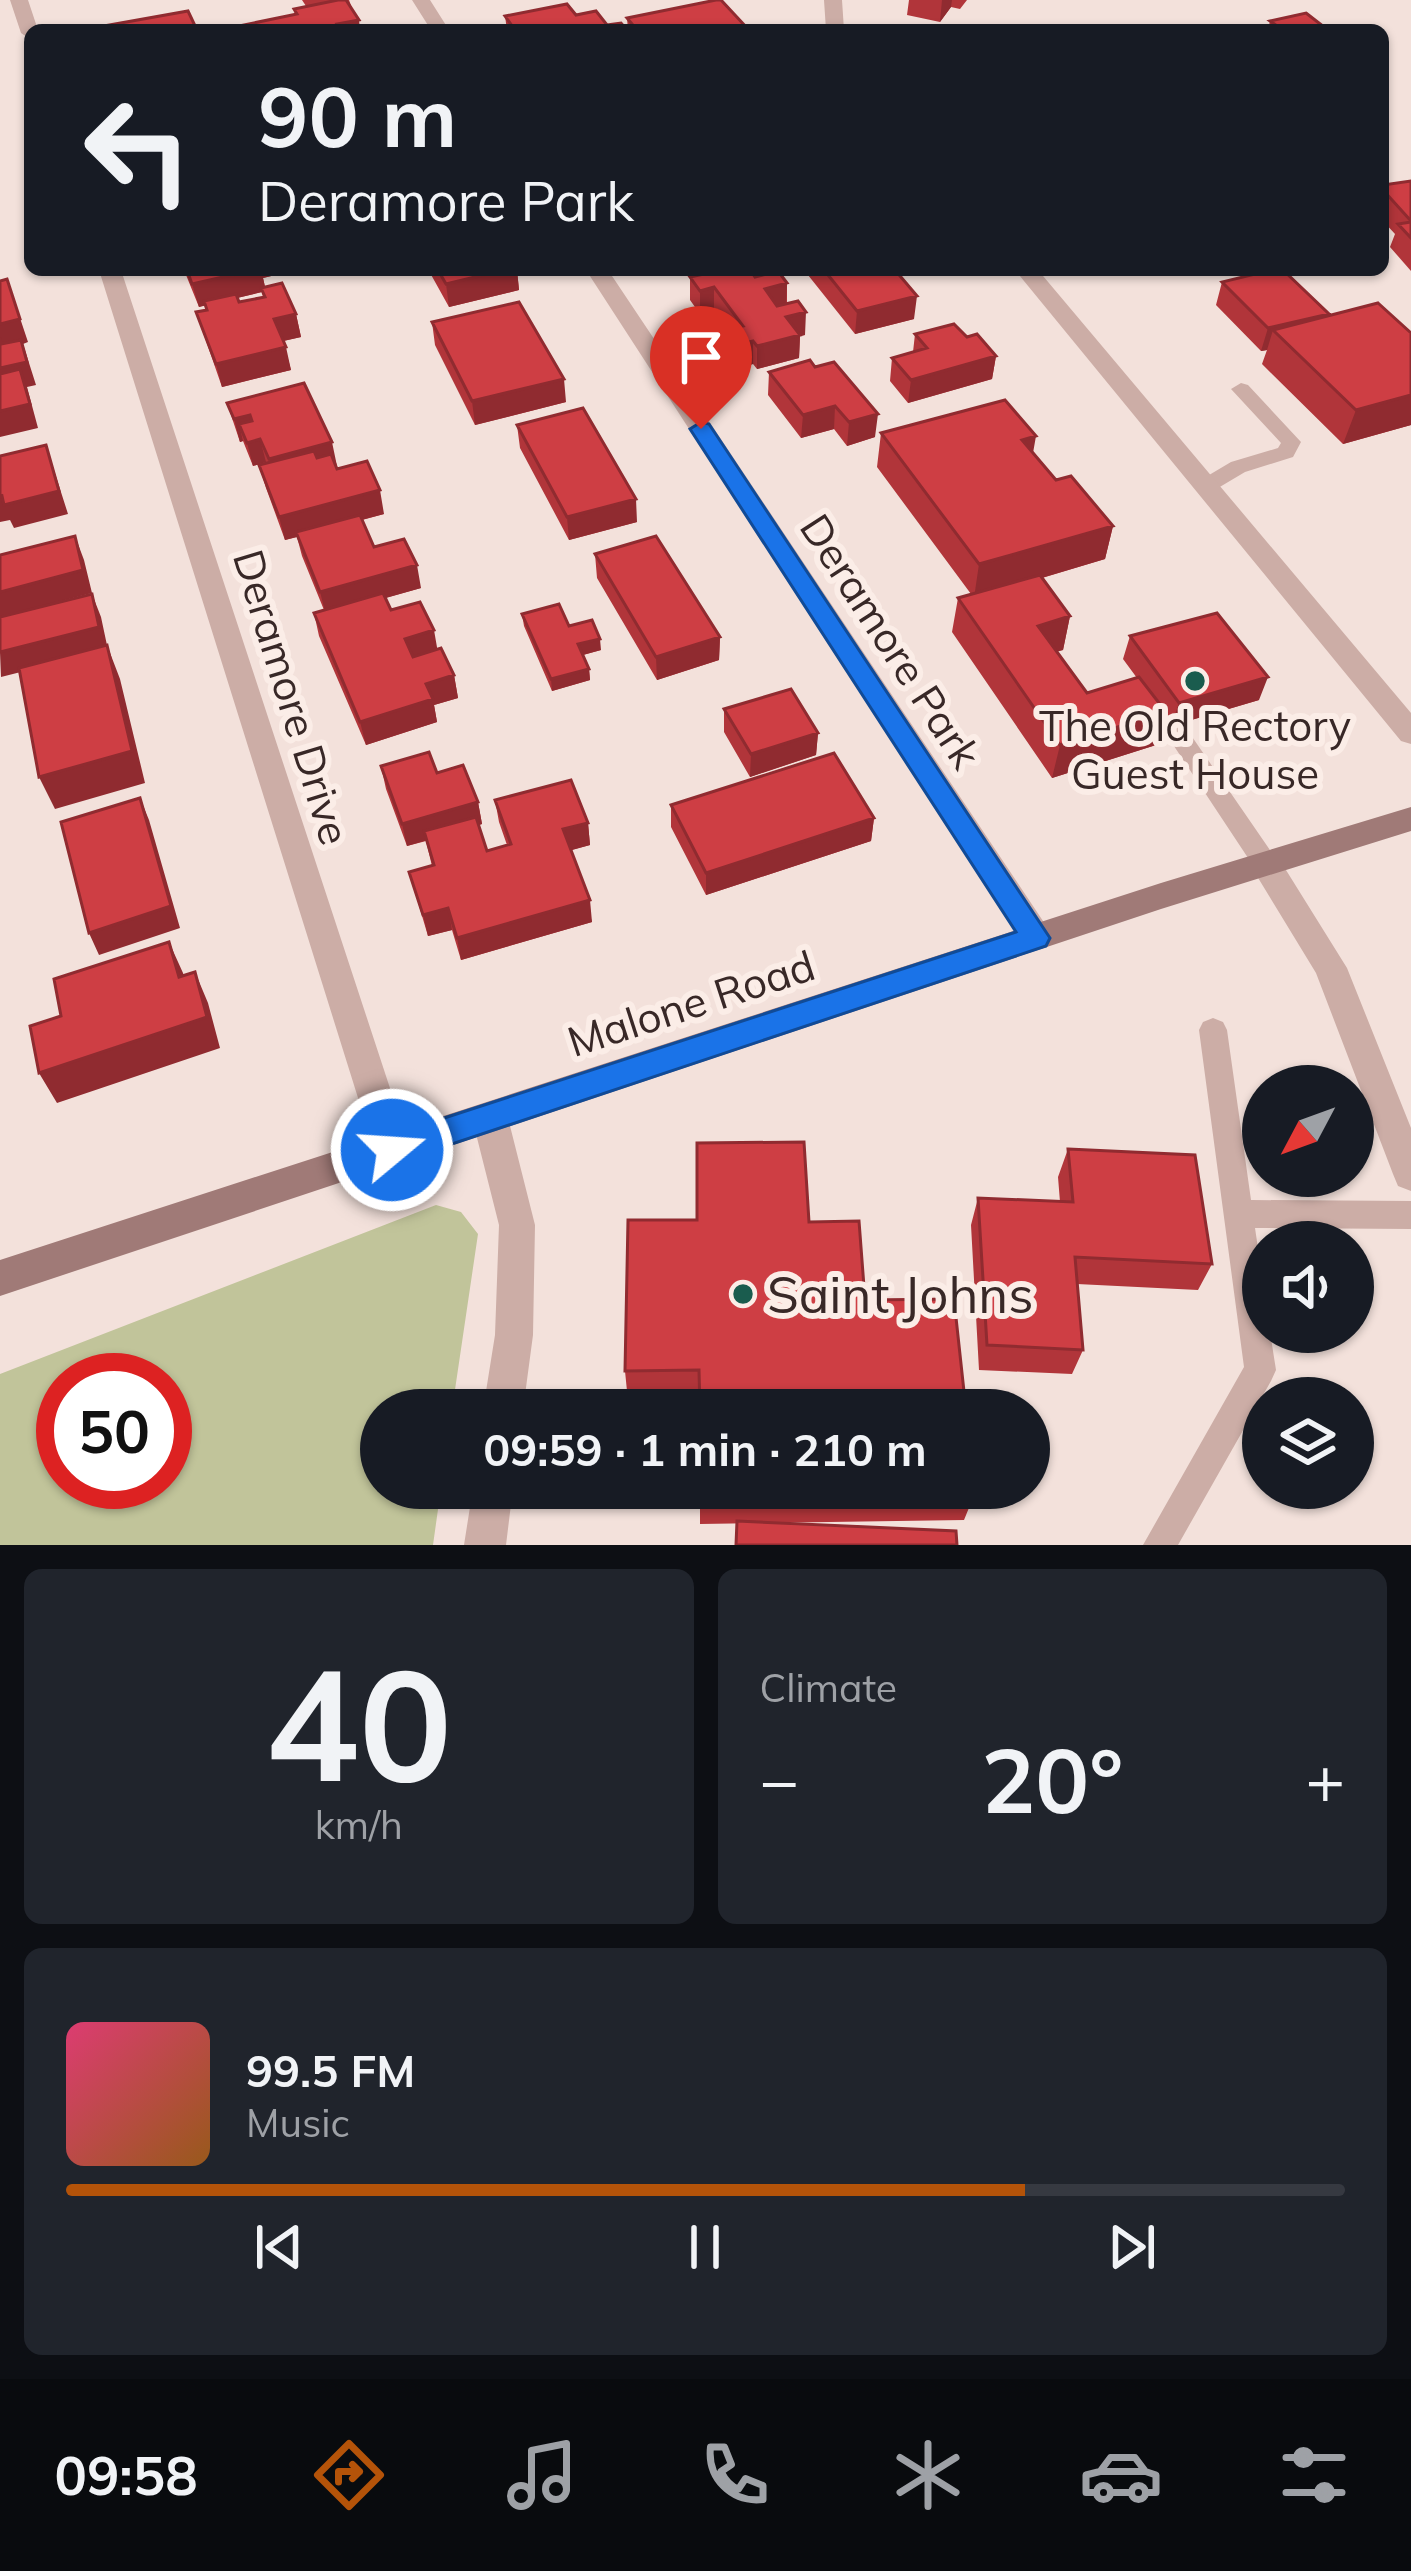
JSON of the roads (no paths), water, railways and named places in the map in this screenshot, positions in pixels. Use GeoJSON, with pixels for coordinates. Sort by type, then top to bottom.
{"type":"FeatureCollection","features":[{"type":"Feature","properties":{"kind":"main road","name":"Malone Road"},"geometry":{"type":"LineString","coordinates":[[0,1278],[1411,819]]}},
{"type":"Feature","properties":{"kind":"street","name":"Deramore Drive"},"geometry":{"type":"LineString","coordinates":[[112,276],[392,1150]]}},
{"type":"Feature","properties":{"kind":"street","name":"Deramore Park"},"geometry":{"type":"LineString","coordinates":[[601,276],[1036,938]]}},
{"type":"Feature","properties":{"kind":"street"},"geometry":{"type":"LineString","coordinates":[[1031,276],[1411,733]]}},
{"type":"Feature","properties":{"kind":"street"},"geometry":{"type":"LineString","coordinates":[[1265,863],[1331,968],[1411,1174]]}},
{"type":"Feature","properties":{"kind":"street"},"geometry":{"type":"LineString","coordinates":[[490,1118],[517,1225],[514,1335],[506,1389]]}},
{"type":"Feature","properties":{"kind":"street"},"geometry":{"type":"LineString","coordinates":[[484,1545],[490,1509]]}},
{"type":"Feature","properties":{"kind":"lane"},"geometry":{"type":"LineString","coordinates":[[1206,486],[1238,467],[1286,452],[1291,442],[1241,389]]}},
{"type":"Feature","properties":{"kind":"lane"},"geometry":{"type":"LineString","coordinates":[[1178,734],[1265,863]]}},
{"type":"Feature","properties":{"kind":"lane"},"geometry":{"type":"LineString","coordinates":[[1160,1545],[1260,1370],[1213,1030]]}},
{"type":"Feature","properties":{"kind":"lane"},"geometry":{"type":"LineString","coordinates":[[1239,1214],[1411,1214]]}},
{"type":"Feature","properties":{"kind":"place","name":"The Old Rectory Guest House"},"geometry":{"type":"Point","coordinates":[1195,681]}},
{"type":"Feature","properties":{"kind":"place","name":"Saint Johns"},"geometry":{"type":"Point","coordinates":[743,1294]}}]}
